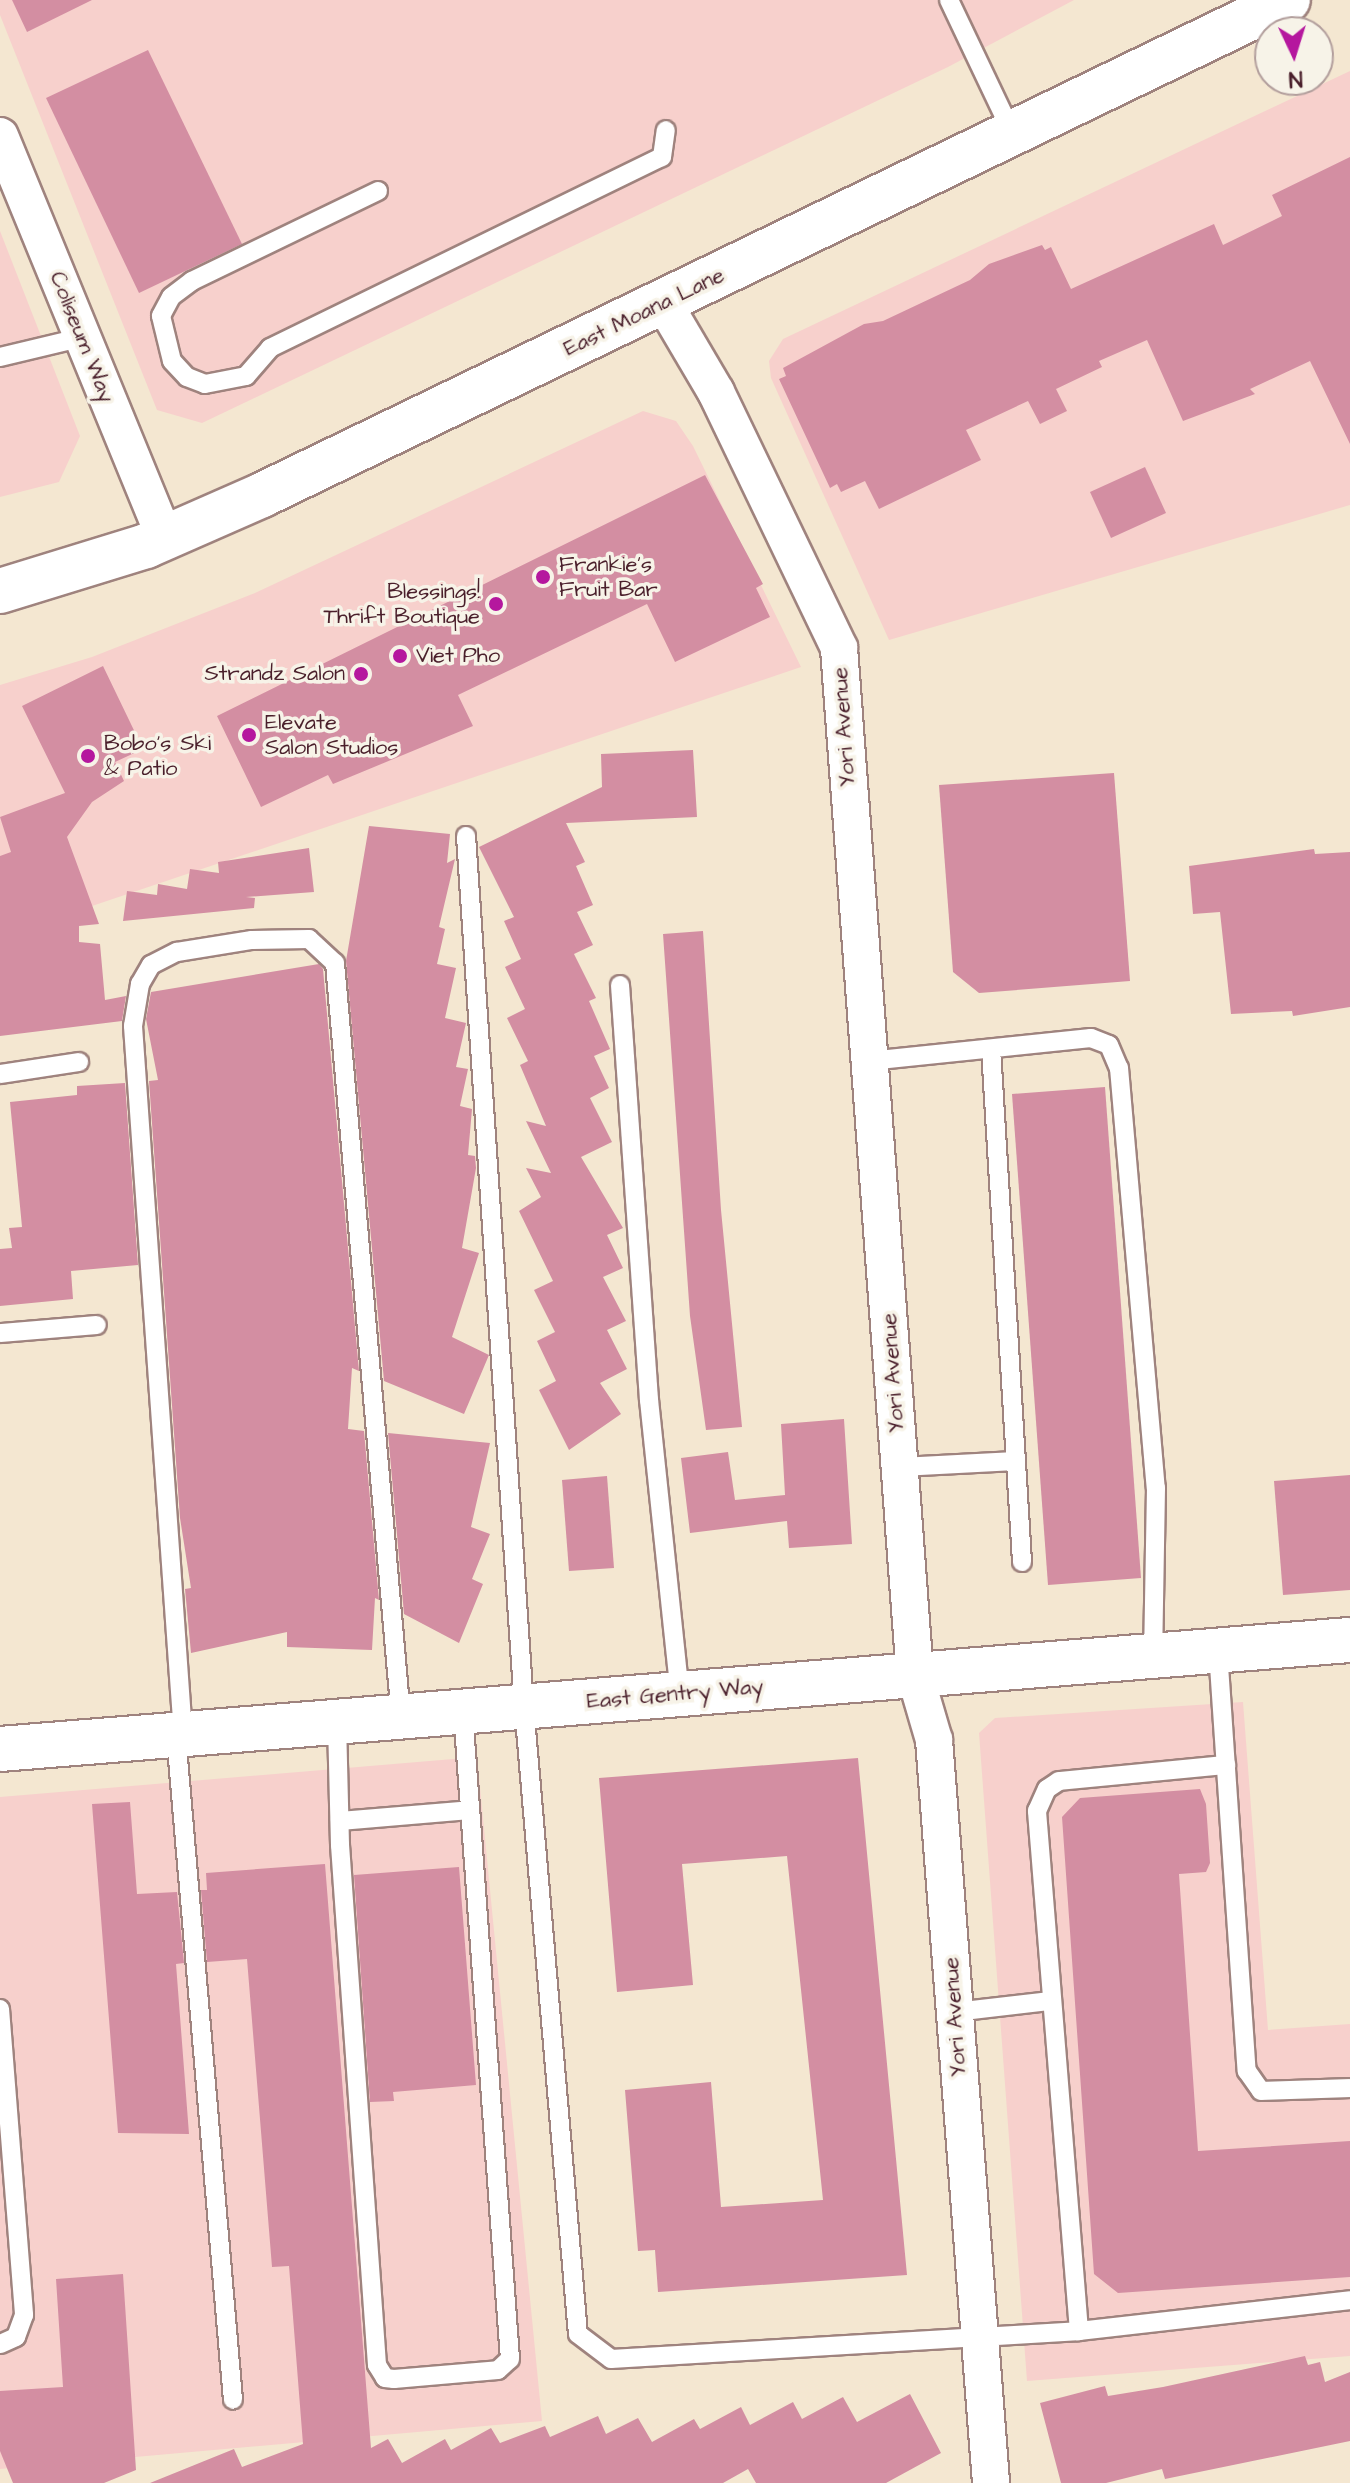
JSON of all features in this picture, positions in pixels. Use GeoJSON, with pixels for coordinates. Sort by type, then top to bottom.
{"type":"FeatureCollection","features":[{"type":"Feature","properties":{"kind":"main road","name":"East Moana Lane"},"geometry":{"type":"LineString","coordinates":[[0,591],[165,538],[1013,135],[1282,1]]}},
{"type":"Feature","properties":{"kind":"main road","name":"East Gentry Way"},"geometry":{"type":"LineString","coordinates":[[0,1749],[1350,1640]]}},
{"type":"Feature","properties":{"kind":"street","name":"Coliseum Way"},"geometry":{"type":"LineString","coordinates":[[0,136],[165,538]]}},
{"type":"Feature","properties":{"kind":"street","name":"Yori Avenue"},"geometry":{"type":"LineString","coordinates":[[663,302],[716,392],[839,648],[915,1675],[934,1740],[991,2483]]}},
{"type":"Feature","properties":{"kind":"lane"},"geometry":{"type":"LineString","coordinates":[[949,0],[1013,135]]}},
{"type":"Feature","properties":{"kind":"lane"},"geometry":{"type":"LineString","coordinates":[[378,191],[192,281],[171,297],[161,316],[172,361],[187,377],[205,384],[246,376],[270,348],[662,157],[666,130]]}},
{"type":"Feature","properties":{"kind":"lane"},"geometry":{"type":"LineString","coordinates":[[0,357],[83,337]]}},
{"type":"Feature","properties":{"kind":"lane"},"geometry":{"type":"LineString","coordinates":[[466,836],[524,1706],[578,2334],[611,2359],[980,2339],[1079,2331],[1350,2300]]}},
{"type":"Feature","properties":{"kind":"lane"},"geometry":{"type":"LineString","coordinates":[[233,2400],[180,1734],[133,1026],[140,984],[151,965],[177,952],[252,940],[309,939],[335,963],[401,1717]]}},
{"type":"Feature","properties":{"kind":"lane"},"geometry":{"type":"LineString","coordinates":[[620,985],[649,1400],[680,1694]]}},
{"type":"Feature","properties":{"kind":"lane"},"geometry":{"type":"LineString","coordinates":[[869,1061],[1091,1038],[1109,1045],[1119,1068],[1156,1488],[1153,1656]]}},
{"type":"Feature","properties":{"kind":"lane"},"geometry":{"type":"LineString","coordinates":[[991,1049],[1022,1562]]}},
{"type":"Feature","properties":{"kind":"lane"},"geometry":{"type":"LineString","coordinates":[[0,1074],[79,1062]]}},
{"type":"Feature","properties":{"kind":"lane"},"geometry":{"type":"LineString","coordinates":[[0,1333],[97,1325]]}},
{"type":"Feature","properties":{"kind":"lane"},"geometry":{"type":"LineString","coordinates":[[900,1467],[1016,1461]]}},
{"type":"Feature","properties":{"kind":"lane"},"geometry":{"type":"LineString","coordinates":[[1218,1651],[1247,2071],[1261,2091],[1350,2088]]}},
{"type":"Feature","properties":{"kind":"lane"},"geometry":{"type":"LineString","coordinates":[[337,1722],[340,1821],[377,2365],[385,2378],[394,2379],[498,2370],[510,2359],[463,1712]]}},
{"type":"Feature","properties":{"kind":"lane"},"geometry":{"type":"LineString","coordinates":[[1079,2331],[1036,1832],[1037,1811],[1047,1789],[1059,1781],[1226,1765]]}},
{"type":"Feature","properties":{"kind":"lane"},"geometry":{"type":"LineString","coordinates":[[340,1821],[470,1810]]}},
{"type":"Feature","properties":{"kind":"lane"},"geometry":{"type":"LineString","coordinates":[[955,2012],[1050,2001]]}},
{"type":"Feature","properties":{"kind":"lane"},"geometry":{"type":"LineString","coordinates":[[0,2009],[24,2315],[16,2337],[0,2344]]}},
{"type":"Feature","properties":{"kind":"shaded area"},"geometry":{"type":"Polygon","coordinates":[[[0,0],[1074,0],[948,67],[202,423],[157,410],[0,15],[0,0]]]}},
{"type":"Feature","properties":{"kind":"shaded area"},"geometry":{"type":"Polygon","coordinates":[[[1350,71],[1350,505],[889,640],[771,378],[769,361],[783,339],[1297,96],[1334,96],[1334,79],[1350,71]]]}},
{"type":"Feature","properties":{"kind":"shaded area"},"geometry":{"type":"Polygon","coordinates":[[[0,231],[80,436],[59,482],[0,497],[0,231]]]}},
{"type":"Feature","properties":{"kind":"shaded area"},"geometry":{"type":"Polygon","coordinates":[[[643,411],[676,421],[693,446],[801,667],[0,937],[0,685],[92,657],[255,593],[643,411]]]}},
{"type":"Feature","properties":{"kind":"shaded area"},"geometry":{"type":"Polygon","coordinates":[[[1243,1702],[1268,2030],[1350,2024],[1350,2356],[1027,2381],[979,1733],[995,1718],[1243,1702]]]}},
{"type":"Feature","properties":{"kind":"shaded area"},"geometry":{"type":"Polygon","coordinates":[[[477,1757],[542,2421],[0,2469],[0,1797],[477,1757]]]}},
{"type":"Feature","properties":{"kind":"building"},"geometry":{"type":"Polygon","coordinates":[[[12,0],[92,0],[27,32],[12,0]]]}},
{"type":"Feature","properties":{"kind":"building"},"geometry":{"type":"Polygon","coordinates":[[[148,50],[242,244],[139,293],[46,98],[148,50]]]}},
{"type":"Feature","properties":{"kind":"building"},"geometry":{"type":"Polygon","coordinates":[[[1350,157],[1350,444],[1310,361],[1250,389],[1255,394],[1183,421],[1147,340],[1099,361],[1102,367],[1056,389],[1067,411],[1040,424],[1028,401],[966,430],[981,460],[879,509],[865,481],[841,492],[837,484],[830,488],[779,379],[786,376],[783,368],[864,324],[883,321],[970,280],[989,264],[1042,245],[1045,250],[1051,247],[1071,289],[1214,224],[1223,245],[1282,216],[1272,195],[1350,157]]]}},
{"type":"Feature","properties":{"kind":"building"},"geometry":{"type":"Polygon","coordinates":[[[1145,467],[1166,513],[1111,538],[1090,492],[1145,467]]]}},
{"type":"Feature","properties":{"kind":"building"},"geometry":{"type":"Polygon","coordinates":[[[705,475],[763,584],[756,588],[770,617],[675,662],[647,604],[458,695],[473,726],[333,784],[328,775],[261,807],[217,716],[705,475]]]}},
{"type":"Feature","properties":{"kind":"building"},"geometry":{"type":"Polygon","coordinates":[[[103,666],[143,749],[115,762],[124,781],[92,802],[67,837],[99,924],[79,926],[79,942],[100,944],[105,1000],[126,996],[122,1021],[0,1036],[0,856],[11,852],[0,817],[65,793],[22,706],[103,666]]]}},
{"type":"Feature","properties":{"kind":"building"},"geometry":{"type":"Polygon","coordinates":[[[693,750],[697,817],[566,823],[585,862],[576,866],[593,905],[577,912],[593,945],[574,954],[596,998],[589,1001],[610,1049],[594,1056],[609,1088],[590,1098],[612,1142],[581,1157],[623,1228],[607,1235],[623,1268],[603,1277],[626,1321],[607,1330],[627,1369],[600,1383],[621,1414],[569,1450],[539,1390],[556,1381],[537,1341],[555,1332],[534,1290],[553,1281],[519,1211],[541,1197],[526,1168],[551,1173],[526,1121],[546,1126],[520,1065],[528,1061],[507,1018],[525,1009],[505,967],[521,959],[504,921],[514,917],[479,847],[602,787],[601,754],[693,750]]]}},
{"type":"Feature","properties":{"kind":"building"},"geometry":{"type":"Polygon","coordinates":[[[1114,773],[1130,981],[979,993],[953,972],[939,785],[1114,773]]]}},
{"type":"Feature","properties":{"kind":"building"},"geometry":{"type":"Polygon","coordinates":[[[369,826],[450,834],[447,863],[455,859],[439,927],[445,929],[437,964],[456,968],[445,1018],[466,1023],[456,1067],[468,1069],[460,1106],[472,1109],[468,1155],[475,1156],[476,1168],[462,1248],[479,1253],[452,1337],[489,1355],[464,1414],[384,1381],[346,961],[369,826]]]}},
{"type":"Feature","properties":{"kind":"building"},"geometry":{"type":"Polygon","coordinates":[[[309,848],[314,892],[246,897],[255,898],[254,908],[123,921],[127,891],[157,895],[158,884],[187,889],[190,869],[219,873],[218,862],[309,848]]]}},
{"type":"Feature","properties":{"kind":"building"},"geometry":{"type":"Polygon","coordinates":[[[1314,849],[1315,854],[1350,852],[1350,1007],[1293,1016],[1292,1011],[1231,1014],[1220,912],[1193,914],[1189,866],[1314,849]]]}},
{"type":"Feature","properties":{"kind":"building"},"geometry":{"type":"Polygon","coordinates":[[[703,931],[721,1210],[742,1427],[706,1430],[690,1316],[663,934],[703,931]]]}},
{"type":"Feature","properties":{"kind":"building"},"geometry":{"type":"Polygon","coordinates":[[[319,964],[323,969],[359,1371],[352,1368],[348,1429],[364,1431],[379,1600],[375,1598],[372,1650],[287,1647],[287,1632],[191,1653],[185,1589],[191,1588],[180,1518],[149,1081],[158,1080],[146,1019],[151,992],[319,964]]]}},
{"type":"Feature","properties":{"kind":"building"},"geometry":{"type":"Polygon","coordinates":[[[125,1083],[138,1265],[71,1271],[73,1299],[0,1306],[0,1249],[12,1248],[9,1228],[22,1227],[10,1102],[77,1095],[77,1086],[125,1083]]]}},
{"type":"Feature","properties":{"kind":"building"},"geometry":{"type":"Polygon","coordinates":[[[1105,1087],[1141,1578],[1048,1585],[1012,1094],[1105,1087]]]}},
{"type":"Feature","properties":{"kind":"building"},"geometry":{"type":"Polygon","coordinates":[[[844,1419],[852,1544],[789,1548],[787,1521],[690,1533],[681,1458],[728,1452],[735,1500],[785,1495],[781,1424],[844,1419]]]}},
{"type":"Feature","properties":{"kind":"building"},"geometry":{"type":"Polygon","coordinates":[[[388,1433],[490,1443],[471,1527],[490,1534],[472,1579],[483,1584],[459,1643],[404,1614],[388,1433]]]}},
{"type":"Feature","properties":{"kind":"building"},"geometry":{"type":"Polygon","coordinates":[[[1350,1475],[1350,1590],[1283,1595],[1274,1481],[1350,1475]]]}},
{"type":"Feature","properties":{"kind":"building"},"geometry":{"type":"Polygon","coordinates":[[[607,1476],[614,1568],[569,1571],[562,1480],[607,1476]]]}},
{"type":"Feature","properties":{"kind":"building"},"geometry":{"type":"Polygon","coordinates":[[[858,1758],[907,2275],[658,2292],[655,2250],[638,2251],[625,2090],[711,2082],[721,2207],[823,2200],[787,1856],[682,1864],[693,1985],[617,1992],[599,1778],[858,1758]]]}},
{"type":"Feature","properties":{"kind":"building"},"geometry":{"type":"Polygon","coordinates":[[[1200,1789],[1206,1804],[1210,1863],[1206,1872],[1179,1874],[1198,2151],[1350,2141],[1350,2277],[1118,2293],[1094,2274],[1062,1817],[1080,1798],[1200,1789]]]}},
{"type":"Feature","properties":{"kind":"building"},"geometry":{"type":"Polygon","coordinates":[[[130,1802],[137,1894],[177,1892],[184,1963],[176,1964],[189,2134],[118,2133],[92,1804],[130,1802]]]}},
{"type":"Feature","properties":{"kind":"building"},"geometry":{"type":"Polygon","coordinates":[[[325,1864],[371,2448],[388,2439],[402,2463],[445,2439],[451,2450],[491,2428],[500,2443],[545,2426],[550,2437],[598,2416],[606,2434],[638,2418],[652,2442],[694,2419],[700,2429],[741,2407],[750,2425],[793,2402],[802,2419],[843,2397],[857,2422],[910,2394],[941,2453],[886,2483],[756,2483],[748,2469],[723,2483],[150,2483],[234,2449],[242,2467],[303,2444],[289,2266],[272,2267],[247,1959],[207,1962],[201,1890],[207,1890],[206,1873],[325,1864]]]}},
{"type":"Feature","properties":{"kind":"building"},"geometry":{"type":"Polygon","coordinates":[[[459,1867],[476,2085],[393,2092],[394,2101],[370,2102],[354,1875],[459,1867]]]}},
{"type":"Feature","properties":{"kind":"building"},"geometry":{"type":"Polygon","coordinates":[[[123,2274],[136,2470],[104,2483],[13,2483],[0,2451],[0,2391],[63,2387],[56,2279],[123,2274]]]}},
{"type":"Feature","properties":{"kind":"building"},"geometry":{"type":"Polygon","coordinates":[[[1305,2356],[1308,2365],[1320,2362],[1325,2382],[1350,2372],[1350,2441],[1165,2479],[1162,2469],[1106,2483],[1061,2483],[1040,2403],[1105,2386],[1108,2396],[1163,2387],[1305,2356]]]}},
{"type":"Feature","properties":{"kind":"place","name":"Frankie's Fruit Bar"},"geometry":{"type":"Point","coordinates":[543,577]}},
{"type":"Feature","properties":{"kind":"place","name":"Blessings! Thrift Boutique"},"geometry":{"type":"Point","coordinates":[496,604]}},
{"type":"Feature","properties":{"kind":"place","name":"Viet Pho"},"geometry":{"type":"Point","coordinates":[400,656]}},
{"type":"Feature","properties":{"kind":"place","name":"Strandz Salon"},"geometry":{"type":"Point","coordinates":[361,674]}},
{"type":"Feature","properties":{"kind":"place","name":"Elevate Salon Studios"},"geometry":{"type":"Point","coordinates":[249,735]}},
{"type":"Feature","properties":{"kind":"place","name":"Bobo's Ski & Patio"},"geometry":{"type":"Point","coordinates":[88,756]}}]}
